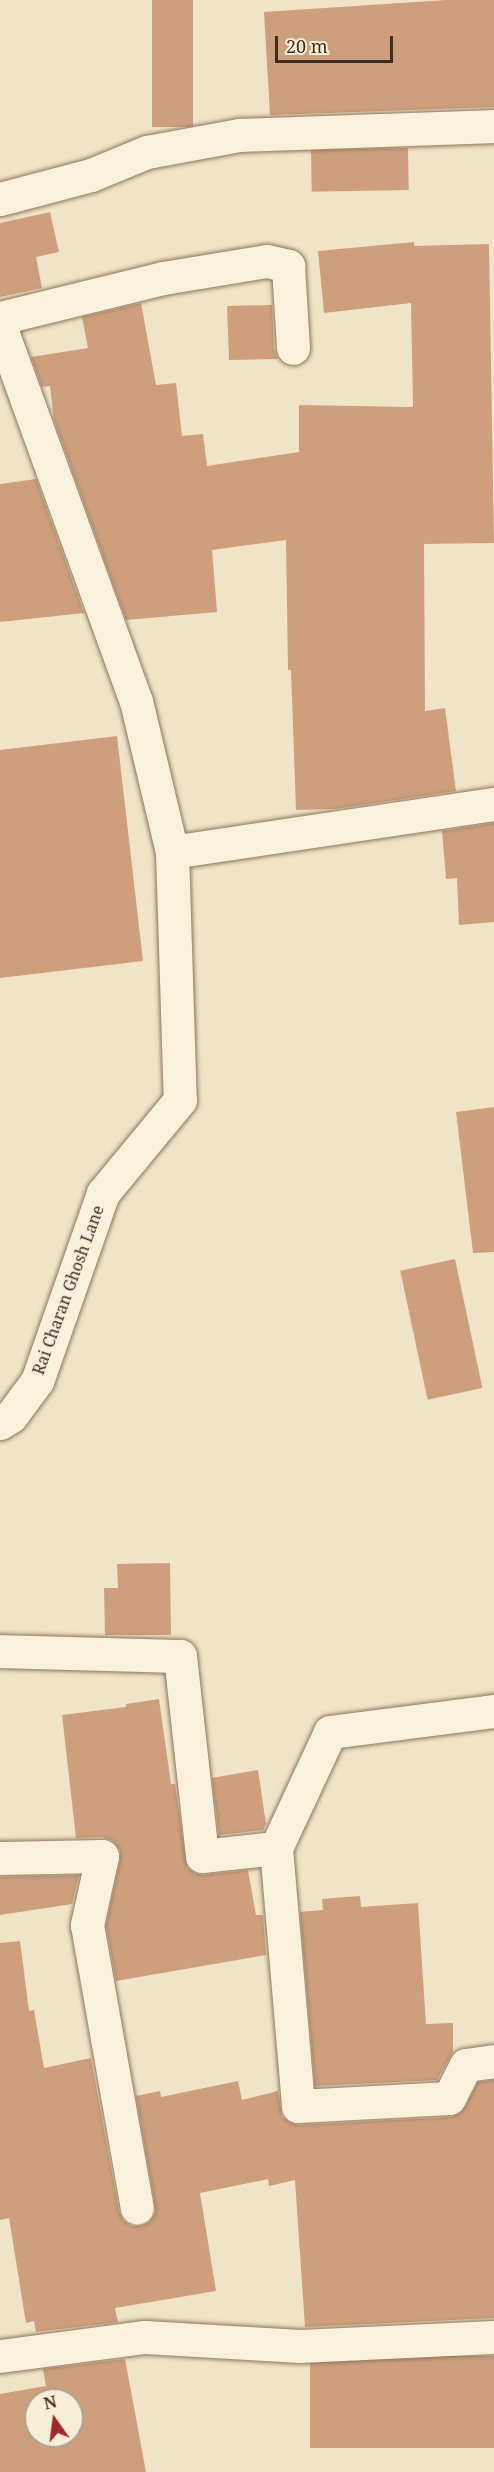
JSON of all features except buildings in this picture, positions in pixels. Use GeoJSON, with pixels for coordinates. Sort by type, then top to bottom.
{"type":"FeatureCollection","features":[{"type":"Feature","properties":{"kind":"street"},"geometry":{"type":"LineString","coordinates":[[0,199],[91,175],[147,152],[240,135],[494,126]]}},
{"type":"Feature","properties":{"kind":"street"},"geometry":{"type":"LineString","coordinates":[[0,318],[163,278],[267,261],[288,266],[293,348]]}},
{"type":"Feature","properties":{"kind":"street"},"geometry":{"type":"LineString","coordinates":[[0,326],[6,358],[136,701],[172,852],[494,804]]}},
{"type":"Feature","properties":{"kind":"street","name":"Rai Charan Ghosh Lane"},"geometry":{"type":"LineString","coordinates":[[0,1423],[11,1416],[36,1381],[103,1193],[180,1100],[172,852]]}},
{"type":"Feature","properties":{"kind":"street"},"geometry":{"type":"LineString","coordinates":[[0,1650],[180,1656],[202,1856],[276,1848]]}},
{"type":"Feature","properties":{"kind":"street"},"geometry":{"type":"LineString","coordinates":[[494,1711],[330,1732],[276,1848],[298,2106],[449,2098],[466,2065],[494,2061]]}},
{"type":"Feature","properties":{"kind":"street"},"geometry":{"type":"LineString","coordinates":[[0,1858],[102,1856],[87,1924],[137,2208]]}},
{"type":"Feature","properties":{"kind":"street"},"geometry":{"type":"LineString","coordinates":[[0,2356],[145,2337],[300,2346],[494,2337]]}}]}
